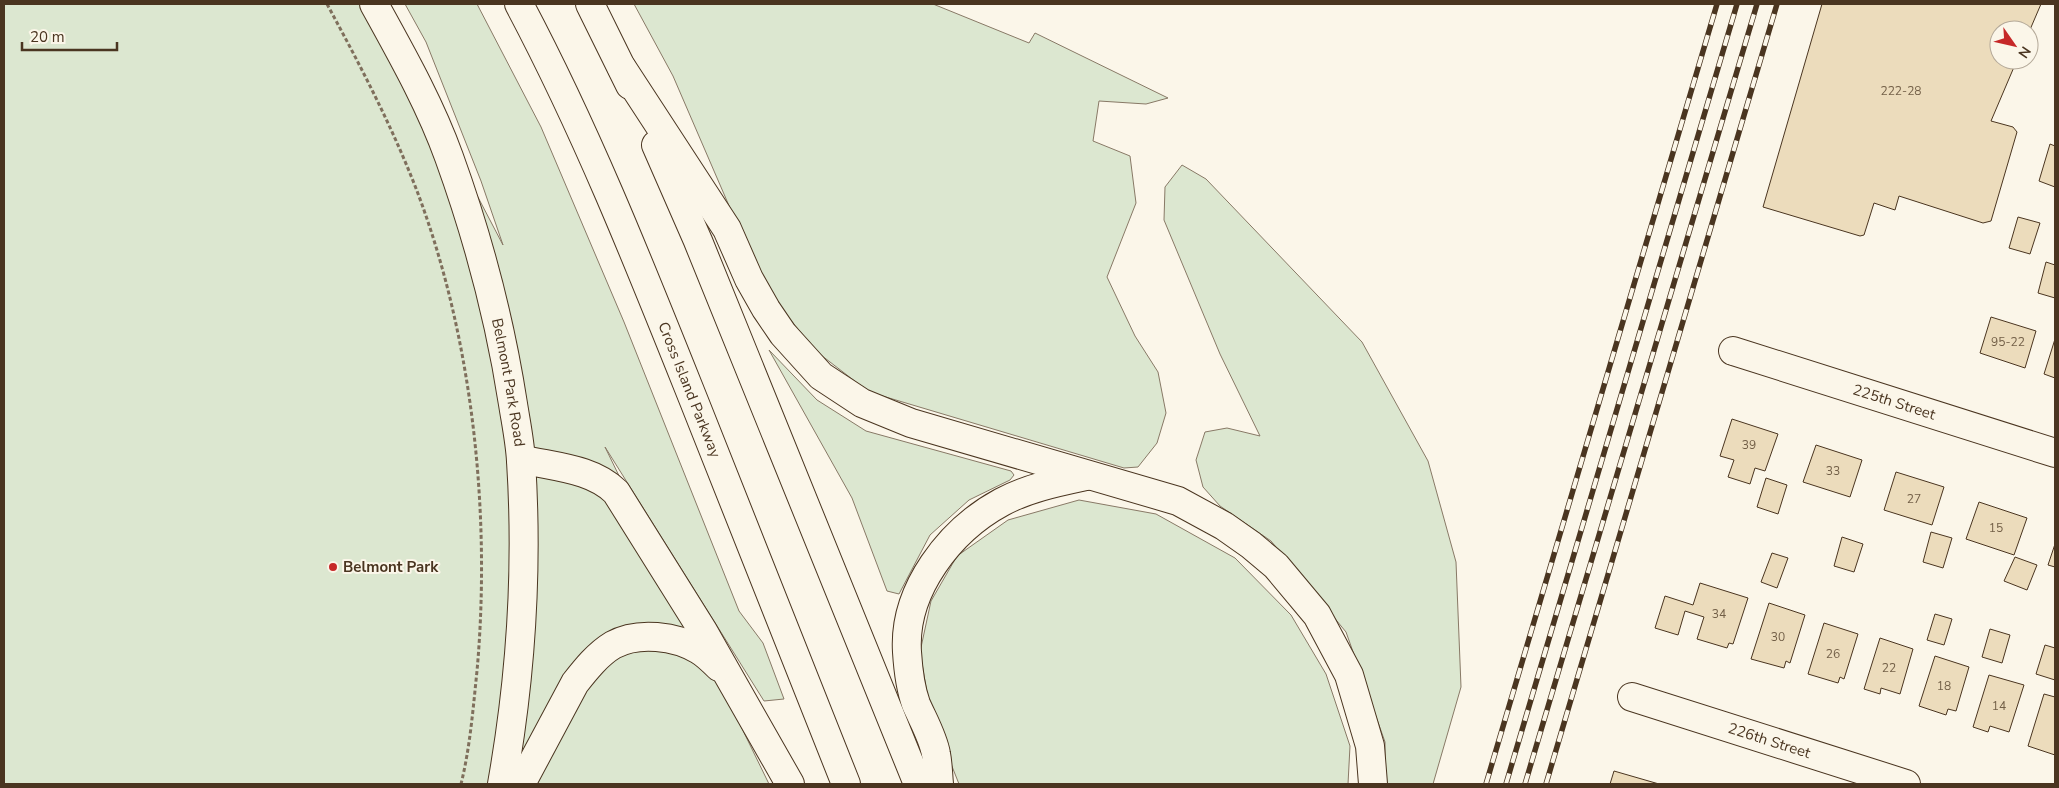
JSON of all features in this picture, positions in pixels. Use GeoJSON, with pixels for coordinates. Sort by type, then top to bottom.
{"type":"FeatureCollection","features":[{"type":"Feature","properties":{"kind":"main road","name":"Belmont Park Road"},"geometry":{"type":"LineString","coordinates":[[374,4],[401,52],[452,164],[484,262],[509,380],[521,459],[524,549],[521,650],[502,784]]}},
{"type":"Feature","properties":{"kind":"main road","name":"Cross Island Parkway"},"geometry":{"type":"LineString","coordinates":[[519,4],[550,61],[640,266],[846,784]]}},
{"type":"Feature","properties":{"kind":"main road"},"geometry":{"type":"LineString","coordinates":[[590,4],[622,68],[698,241],[918,784]]}},
{"type":"Feature","properties":{"kind":"main road"},"geometry":{"type":"LineString","coordinates":[[622,68],[727,229],[749,279],[766,309],[795,348],[821,376],[862,403],[885,414],[1087,476],[1152,492],[1186,505],[1251,545],[1276,566],[1318,615],[1349,675],[1370,746],[1373,784]]}},
{"type":"Feature","properties":{"kind":"main road","name":"225th Street"},"geometry":{"type":"LineString","coordinates":[[1733,351],[2055,453]]}},
{"type":"Feature","properties":{"kind":"main road"},"geometry":{"type":"LineString","coordinates":[[521,459],[592,476],[606,482],[616,492],[693,614],[790,784]]}},
{"type":"Feature","properties":{"kind":"main road"},"geometry":{"type":"LineString","coordinates":[[939,784],[936,752],[915,702],[907,652],[908,632],[916,595],[940,555],[977,518],[1002,502],[1025,492],[1087,476]]}},
{"type":"Feature","properties":{"kind":"main road"},"geometry":{"type":"LineString","coordinates":[[521,784],[575,683],[586,668],[614,644],[650,637],[685,643],[701,651],[726,673]]}},
{"type":"Feature","properties":{"kind":"main road","name":"226th Street"},"geometry":{"type":"LineString","coordinates":[[1632,697],[1906,784]]}},
{"type":"Feature","properties":{"kind":"path"},"geometry":{"type":"LineString","coordinates":[[327,4],[393,132],[418,193],[444,277],[472,414],[479,484],[482,558],[480,636],[474,701],[461,784]]}},
{"type":"Feature","properties":{"kind":"green space","name":"Belmont Park"},"geometry":{"type":"Polygon","coordinates":[[[4,4],[377,4],[503,245],[481,181],[426,42],[405,4],[477,4],[541,127],[624,322],[739,611],[763,643],[784,699],[764,701],[605,447],[769,784],[4,784],[4,4]]]}},
{"type":"Feature","properties":{"kind":"green space"},"geometry":{"type":"Polygon","coordinates":[[[634,4],[933,4],[1029,43],[1035,33],[1168,98],[1146,104],[1099,101],[1093,141],[1130,156],[1136,203],[1107,277],[1135,336],[1158,372],[1166,413],[1157,443],[1138,467],[1124,468],[869,392],[817,352],[765,289],[673,76],[634,4]]]}},
{"type":"Feature","properties":{"kind":"green space"},"geometry":{"type":"Polygon","coordinates":[[[1182,165],[1206,179],[1362,342],[1428,461],[1456,562],[1461,687],[1433,784],[1385,784],[1385,742],[1346,632],[1271,541],[1220,506],[1203,487],[1196,460],[1205,432],[1227,428],[1260,436],[1220,354],[1164,220],[1165,187],[1182,165]]]}},
{"type":"Feature","properties":{"kind":"green space"},"geometry":{"type":"Polygon","coordinates":[[[769,350],[817,400],[866,431],[1011,471],[1014,475],[1010,480],[969,500],[930,535],[899,594],[887,591],[852,498],[769,350]]]}},
{"type":"Feature","properties":{"kind":"green space"},"geometry":{"type":"Polygon","coordinates":[[[1079,500],[1156,514],[1235,558],[1291,615],[1326,674],[1350,746],[1348,784],[959,784],[930,711],[920,652],[931,601],[957,556],[1008,520],[1079,500]]]}},
{"type":"Feature","properties":{"kind":"building"},"geometry":{"type":"Polygon","coordinates":[[[1822,4],[2041,4],[2034,20],[1989,20],[1989,70],[2013,70],[1991,121],[2013,127],[2017,132],[1991,221],[1983,223],[1899,196],[1895,210],[1874,203],[1864,235],[1860,236],[1763,207],[1822,4]]]}},
{"type":"Feature","properties":{"kind":"building"},"geometry":{"type":"Polygon","coordinates":[[[2050,144],[2055,146],[2055,187],[2039,181],[2050,144]]]}},
{"type":"Feature","properties":{"kind":"building"},"geometry":{"type":"Polygon","coordinates":[[[2018,217],[2040,223],[2030,254],[2009,248],[2018,217]]]}},
{"type":"Feature","properties":{"kind":"building"},"geometry":{"type":"Polygon","coordinates":[[[2046,262],[2055,265],[2055,298],[2038,293],[2046,262]]]}},
{"type":"Feature","properties":{"kind":"building"},"geometry":{"type":"Polygon","coordinates":[[[1991,317],[2036,331],[2025,368],[1980,353],[1991,317]]]}},
{"type":"Feature","properties":{"kind":"building"},"geometry":{"type":"Polygon","coordinates":[[[2055,339],[2055,378],[2044,374],[2055,339]]]}},
{"type":"Feature","properties":{"kind":"building"},"geometry":{"type":"Polygon","coordinates":[[[1732,419],[1778,434],[1765,471],[1755,468],[1750,484],[1728,477],[1734,460],[1720,456],[1732,419]]]}},
{"type":"Feature","properties":{"kind":"building"},"geometry":{"type":"Polygon","coordinates":[[[1816,445],[1862,460],[1850,497],[1803,482],[1816,445]]]}},
{"type":"Feature","properties":{"kind":"building"},"geometry":{"type":"Polygon","coordinates":[[[1896,472],[1944,487],[1932,525],[1884,510],[1896,472]]]}},
{"type":"Feature","properties":{"kind":"building"},"geometry":{"type":"Polygon","coordinates":[[[1766,478],[1787,485],[1778,514],[1757,507],[1766,478]]]}},
{"type":"Feature","properties":{"kind":"building"},"geometry":{"type":"Polygon","coordinates":[[[1979,502],[2027,518],[2014,555],[1966,539],[1979,502]]]}},
{"type":"Feature","properties":{"kind":"building"},"geometry":{"type":"Polygon","coordinates":[[[1931,532],[1952,538],[1943,568],[1923,562],[1931,532]]]}},
{"type":"Feature","properties":{"kind":"building"},"geometry":{"type":"Polygon","coordinates":[[[1842,537],[1863,544],[1854,572],[1834,566],[1842,537]]]}},
{"type":"Feature","properties":{"kind":"building"},"geometry":{"type":"Polygon","coordinates":[[[2055,544],[2055,567],[2048,565],[2055,544]]]}},
{"type":"Feature","properties":{"kind":"building"},"geometry":{"type":"Polygon","coordinates":[[[1772,553],[1788,558],[1777,588],[1761,582],[1772,553]]]}},
{"type":"Feature","properties":{"kind":"building"},"geometry":{"type":"Polygon","coordinates":[[[2015,557],[2037,565],[2027,590],[2004,581],[2015,557]]]}},
{"type":"Feature","properties":{"kind":"building"},"geometry":{"type":"Polygon","coordinates":[[[1700,583],[1748,598],[1733,644],[1729,643],[1727,648],[1697,639],[1704,617],[1685,611],[1678,635],[1655,628],[1665,596],[1693,605],[1700,583]]]}},
{"type":"Feature","properties":{"kind":"building"},"geometry":{"type":"Polygon","coordinates":[[[1769,603],[1805,615],[1790,663],[1786,661],[1784,668],[1751,659],[1769,603]]]}},
{"type":"Feature","properties":{"kind":"building"},"geometry":{"type":"Polygon","coordinates":[[[1935,614],[1952,619],[1944,645],[1927,640],[1935,614]]]}},
{"type":"Feature","properties":{"kind":"building"},"geometry":{"type":"Polygon","coordinates":[[[1824,623],[1858,634],[1844,679],[1840,677],[1838,683],[1808,674],[1824,623]]]}},
{"type":"Feature","properties":{"kind":"building"},"geometry":{"type":"Polygon","coordinates":[[[1990,629],[2010,635],[2002,663],[1982,657],[1990,629]]]}},
{"type":"Feature","properties":{"kind":"building"},"geometry":{"type":"Polygon","coordinates":[[[1880,638],[1913,649],[1900,694],[1881,688],[1880,694],[1864,689],[1880,638]]]}},
{"type":"Feature","properties":{"kind":"building"},"geometry":{"type":"Polygon","coordinates":[[[2045,645],[2055,648],[2055,680],[2036,674],[2045,645]]]}},
{"type":"Feature","properties":{"kind":"building"},"geometry":{"type":"Polygon","coordinates":[[[1935,656],[1969,667],[1956,711],[1948,709],[1946,715],[1919,706],[1935,656]]]}},
{"type":"Feature","properties":{"kind":"building"},"geometry":{"type":"Polygon","coordinates":[[[1989,675],[2024,685],[2009,732],[1990,726],[1988,732],[1973,727],[1989,675]]]}},
{"type":"Feature","properties":{"kind":"building"},"geometry":{"type":"Polygon","coordinates":[[[2044,694],[2055,697],[2055,755],[2028,746],[2044,694]]]}},
{"type":"Feature","properties":{"kind":"building"},"geometry":{"type":"Polygon","coordinates":[[[1614,771],[1659,784],[1610,784],[1614,771]]]}},
{"type":"Feature","properties":{"kind":"railway"},"geometry":{"type":"LineString","coordinates":[[1486,784],[1717,4]]}},
{"type":"Feature","properties":{"kind":"railway"},"geometry":{"type":"LineString","coordinates":[[1506,784],[1737,4]]}},
{"type":"Feature","properties":{"kind":"railway"},"geometry":{"type":"LineString","coordinates":[[1525,784],[1757,4]]}},
{"type":"Feature","properties":{"kind":"railway"},"geometry":{"type":"LineString","coordinates":[[1546,784],[1777,4]]}},
{"type":"Feature","properties":{"kind":"place","name":"Belmont Park"},"geometry":{"type":"Point","coordinates":[333,567]}}]}
